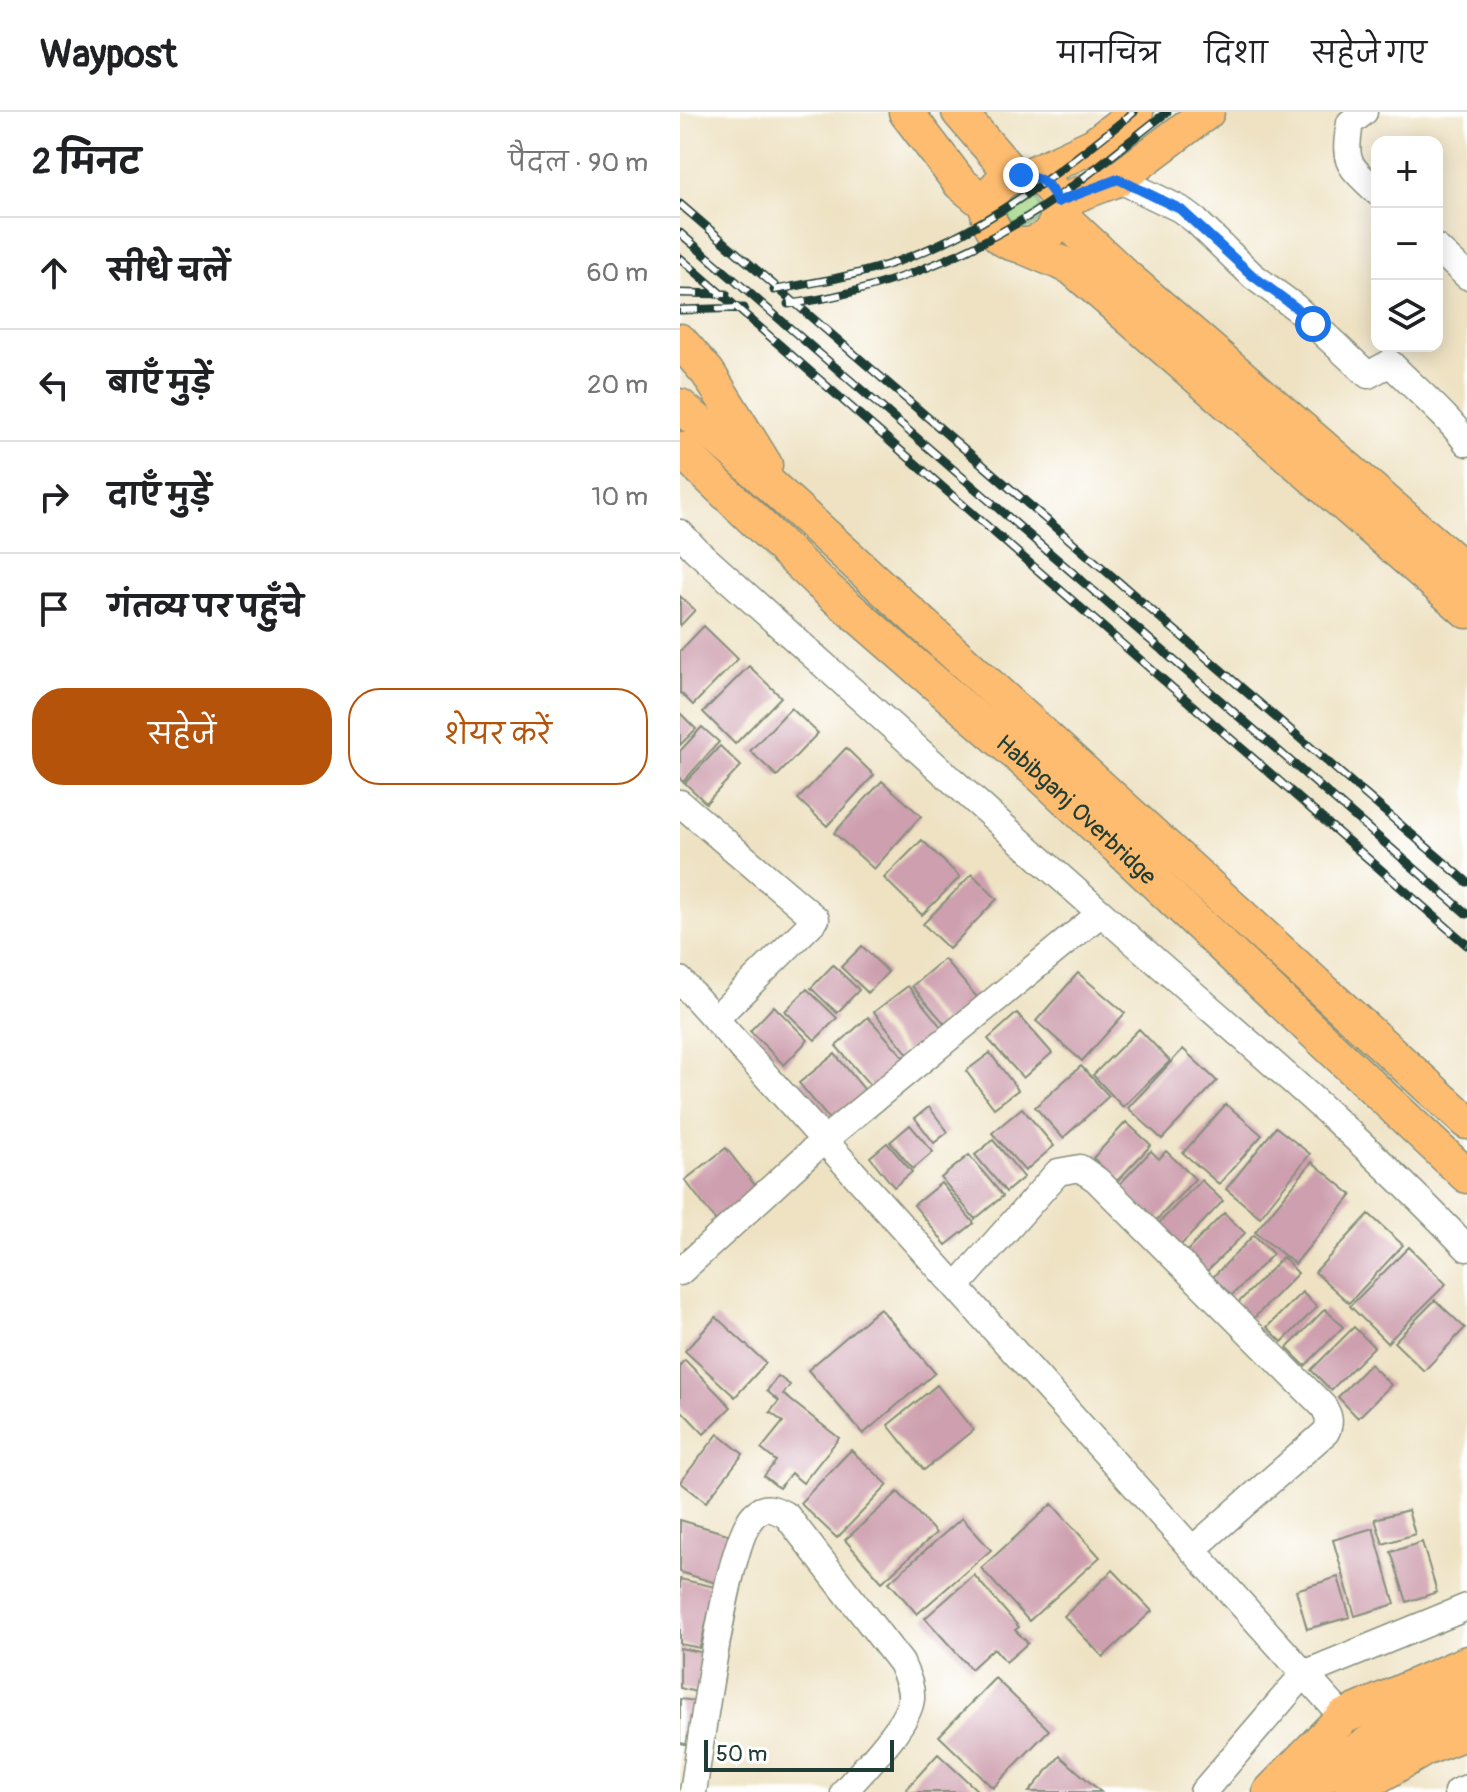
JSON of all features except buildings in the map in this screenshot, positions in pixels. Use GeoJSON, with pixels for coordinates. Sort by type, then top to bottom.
{"type":"FeatureCollection","features":[{"type":"Feature","properties":{"kind":"main road"},"geometry":{"type":"LineString","coordinates":[[906,112],[960,183],[988,206]]}},
{"type":"Feature","properties":{"kind":"main road"},"geometry":{"type":"LineString","coordinates":[[959,112],[1022,175],[1047,183],[1058,208],[1137,286],[1467,572]]}},
{"type":"Feature","properties":{"kind":"main road"},"geometry":{"type":"LineString","coordinates":[[1136,112],[1094,145],[996,187],[988,206],[992,227],[1008,242],[1071,267],[1467,611]]}},
{"type":"Feature","properties":{"kind":"main road"},"geometry":{"type":"LineString","coordinates":[[1019,245],[1040,241],[1049,234],[1058,208],[1118,179],[1207,112]]}},
{"type":"Feature","properties":{"kind":"main road"},"geometry":{"type":"LineString","coordinates":[[680,341],[708,373],[788,502]]}},
{"type":"Feature","properties":{"kind":"main road","name":"Habibganj Overbridge"},"geometry":{"type":"LineString","coordinates":[[680,406],[1467,1122]]}},
{"type":"Feature","properties":{"kind":"main road","name":"Habibganj Overbridge"},"geometry":{"type":"LineString","coordinates":[[680,449],[820,583],[1044,778],[1467,1176]]}},
{"type":"Feature","properties":{"kind":"main road"},"geometry":{"type":"LineString","coordinates":[[1270,1792],[1343,1717],[1467,1663]]}},
{"type":"Feature","properties":{"kind":"main road"},"geometry":{"type":"LineString","coordinates":[[1303,1792],[1375,1739],[1467,1699]]}},
{"type":"Feature","properties":{"kind":"main road"},"geometry":{"type":"LineString","coordinates":[[1351,1792],[1424,1749],[1467,1732]]}},
{"type":"Feature","properties":{"kind":"street"},"geometry":{"type":"LineString","coordinates":[[1364,112],[1350,123],[1345,153],[1352,168],[1371,186]]}},
{"type":"Feature","properties":{"kind":"street"},"geometry":{"type":"LineString","coordinates":[[1118,179],[1180,209],[1196,221],[1253,276],[1295,307],[1368,375],[1390,363],[1453,424],[1467,443]]}},
{"type":"Feature","properties":{"kind":"street"},"geometry":{"type":"LineString","coordinates":[[1443,254],[1467,276]]}},
{"type":"Feature","properties":{"kind":"street"},"geometry":{"type":"LineString","coordinates":[[680,533],[1101,913],[1352,1134],[1409,1186],[1467,1248]]}},
{"type":"Feature","properties":{"kind":"street"},"geometry":{"type":"LineString","coordinates":[[680,803],[816,919],[715,1019]]}},
{"type":"Feature","properties":{"kind":"street"},"geometry":{"type":"LineString","coordinates":[[680,1272],[824,1140],[1101,913]]}},
{"type":"Feature","properties":{"kind":"street"},"geometry":{"type":"LineString","coordinates":[[680,980],[1343,1717]]}},
{"type":"Feature","properties":{"kind":"street"},"geometry":{"type":"LineString","coordinates":[[956,1287],[1058,1172],[1080,1168],[1097,1180],[1323,1406],[1328,1413],[1326,1432],[1192,1550]]}},
{"type":"Feature","properties":{"kind":"street"},"geometry":{"type":"LineString","coordinates":[[693,1792],[724,1600],[745,1526],[765,1508],[776,1509],[787,1516],[901,1663],[910,1683],[909,1710],[844,1792]]}},
{"type":"Feature","properties":{"kind":"street"},"geometry":{"type":"LineString","coordinates":[[1203,1792],[1304,1674],[1467,1607]]}},
{"type":"Feature","properties":{"kind":"street"},"geometry":{"type":"LineString","coordinates":[[1457,1792],[1467,1788]]}},
{"type":"Feature","properties":{"kind":"green space"},"geometry":{"type":"Polygon","coordinates":[[[1023,193],[1036,198],[1041,211],[1036,224],[1023,229],[1010,224],[1005,211],[1010,198],[1023,193]]]}},
{"type":"Feature","properties":{"kind":"railway"},"geometry":{"type":"LineString","coordinates":[[774,290],[887,265],[954,237],[1017,200],[1134,112]]}},
{"type":"Feature","properties":{"kind":"railway"},"geometry":{"type":"LineString","coordinates":[[788,304],[880,284],[940,262],[997,235],[1079,181],[1167,112]]}},
{"type":"Feature","properties":{"kind":"railway"},"geometry":{"type":"LineString","coordinates":[[680,204],[1467,882]]}},
{"type":"Feature","properties":{"kind":"railway"},"geometry":{"type":"LineString","coordinates":[[680,233],[1467,914]]}},
{"type":"Feature","properties":{"kind":"railway"},"geometry":{"type":"LineString","coordinates":[[680,258],[1467,945]]}},
{"type":"Feature","properties":{"kind":"railway"},"geometry":{"type":"LineString","coordinates":[[680,293],[726,294]]}},
{"type":"Feature","properties":{"kind":"railway"},"geometry":{"type":"LineString","coordinates":[[680,310],[744,308]]}},
{"type":"Feature","properties":{"kind":"route"},"geometry":{"type":"LineString","coordinates":[[1021,175],[1038,177],[1047,183],[1054,191],[1057,202],[1118,179],[1180,209],[1253,276],[1313,324]]}}]}
